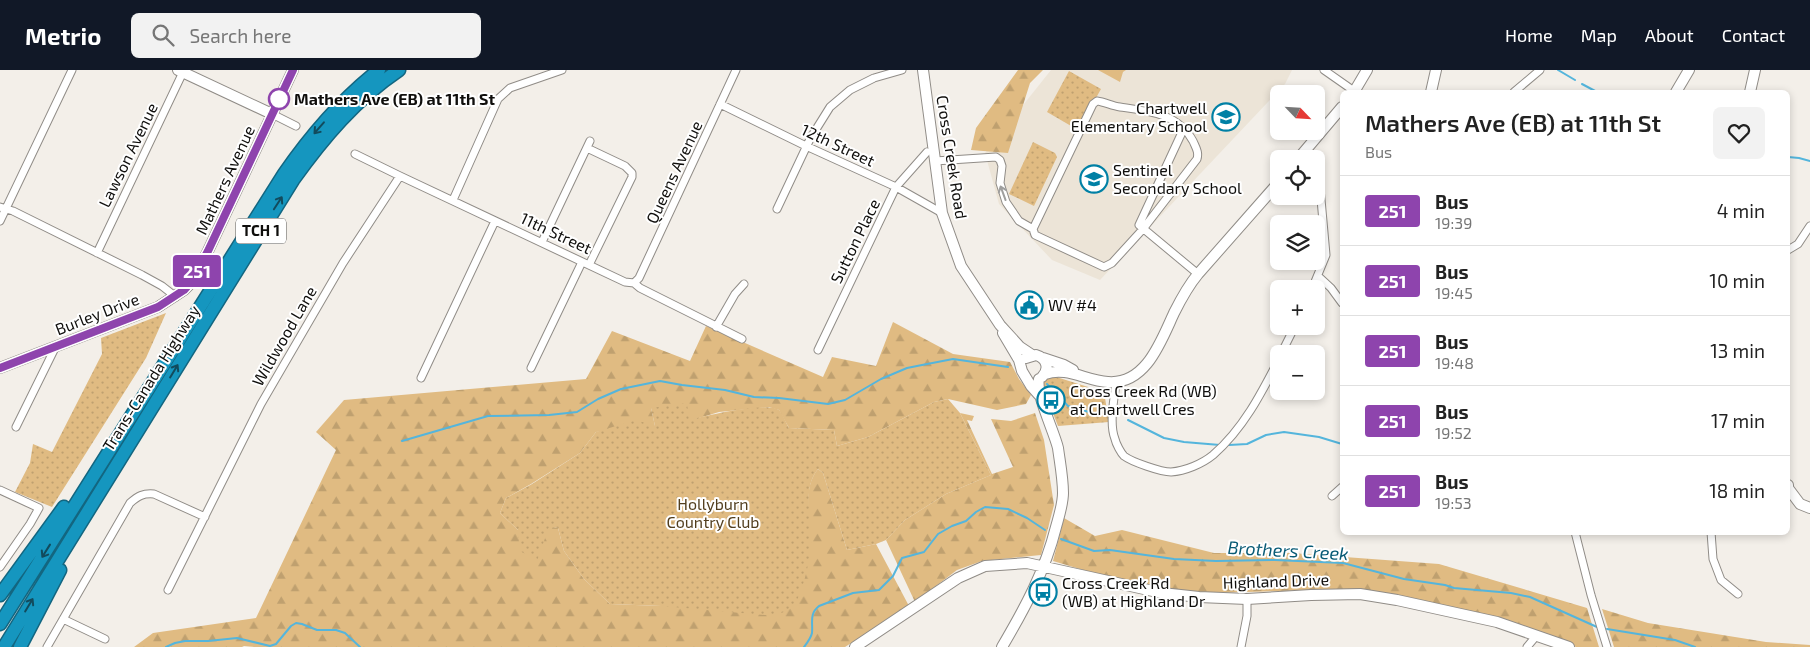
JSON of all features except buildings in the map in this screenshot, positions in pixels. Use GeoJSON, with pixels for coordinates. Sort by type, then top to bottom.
{"type":"FeatureCollection","features":[{"type":"Feature","properties":{"kind":"highway","name":"Trans-Canada Highway"},"geometry":{"type":"LineString","coordinates":[[0,624],[296,157],[333,112],[379,70]]}},
{"type":"Feature","properties":{"kind":"highway","name":"Trans-Canada Highway"},"geometry":{"type":"LineString","coordinates":[[4,647],[271,213],[328,134],[355,105],[399,70]]}},
{"type":"Feature","properties":{"kind":"highway"},"geometry":{"type":"LineString","coordinates":[[20,647],[66,558],[149,413]]}},
{"type":"Feature","properties":{"kind":"highway"},"geometry":{"type":"LineString","coordinates":[[0,595],[67,503],[109,450]]}},
{"type":"Feature","properties":{"kind":"street"},"geometry":{"type":"LineString","coordinates":[[0,221],[3,208],[72,70]]}},
{"type":"Feature","properties":{"kind":"street","name":"Mathers Avenue"},"geometry":{"type":"LineString","coordinates":[[176,297],[191,282],[208,251],[293,70]]}},
{"type":"Feature","properties":{"kind":"street"},"geometry":{"type":"LineString","coordinates":[[453,200],[498,99],[502,94],[510,88],[562,70]]}},
{"type":"Feature","properties":{"kind":"street","name":"Queens Avenue"},"geometry":{"type":"LineString","coordinates":[[634,283],[639,278],[736,70]]}},
{"type":"Feature","properties":{"kind":"street"},"geometry":{"type":"LineString","coordinates":[[777,209],[806,146],[830,107],[850,90],[874,78],[902,70]]}},
{"type":"Feature","properties":{"kind":"street","name":"Cross Creek Road"},"geometry":{"type":"LineString","coordinates":[[923,70],[942,213],[961,266],[1000,325],[1020,347],[1032,355]]}},
{"type":"Feature","properties":{"kind":"street"},"geometry":{"type":"LineString","coordinates":[[1324,70],[1351,90]]}},
{"type":"Feature","properties":{"kind":"street"},"geometry":{"type":"LineString","coordinates":[[1355,90],[1367,70]]}},
{"type":"Feature","properties":{"kind":"street"},"geometry":{"type":"LineString","coordinates":[[1431,90],[1436,70]]}},
{"type":"Feature","properties":{"kind":"street"},"geometry":{"type":"LineString","coordinates":[[1516,90],[1540,70]]}},
{"type":"Feature","properties":{"kind":"street"},"geometry":{"type":"LineString","coordinates":[[1677,90],[1689,70]]}},
{"type":"Feature","properties":{"kind":"street"},"geometry":{"type":"LineString","coordinates":[[1750,90],[1755,70]]}},
{"type":"Feature","properties":{"kind":"street"},"geometry":{"type":"LineString","coordinates":[[182,71],[296,126]]}},
{"type":"Feature","properties":{"kind":"street","name":"Lawson Avenue"},"geometry":{"type":"LineString","coordinates":[[97,252],[182,71]]}},
{"type":"Feature","properties":{"kind":"street"},"geometry":{"type":"LineString","coordinates":[[935,161],[996,157],[1000,160],[1002,172],[1000,184],[1006,202],[1019,220],[1033,229],[1035,235],[1104,267],[1112,263],[1143,230],[1197,159],[1197,149],[1188,132],[1152,111],[1097,101],[1093,104],[1033,229]]}},
{"type":"Feature","properties":{"kind":"street","name":"12th Street"},"geometry":{"type":"LineString","coordinates":[[720,104],[896,187],[942,213]]}},
{"type":"Feature","properties":{"kind":"street"},"geometry":{"type":"LineString","coordinates":[[1306,149],[1340,109]]}},
{"type":"Feature","properties":{"kind":"street"},"geometry":{"type":"LineString","coordinates":[[1184,128],[1139,225],[1198,274]]}},
{"type":"Feature","properties":{"kind":"street"},"geometry":{"type":"LineString","coordinates":[[531,368],[632,177],[632,173],[625,166],[588,145],[542,242]]}},
{"type":"Feature","properties":{"kind":"street","name":"Sutton Place"},"geometry":{"type":"LineString","coordinates":[[818,350],[896,187],[927,152]]}},
{"type":"Feature","properties":{"kind":"street","name":"11th Street"},"geometry":{"type":"LineString","coordinates":[[355,154],[625,282],[634,283],[640,288],[742,339]]}},
{"type":"Feature","properties":{"kind":"street","name":"Wildwood Lane"},"geometry":{"type":"LineString","coordinates":[[168,590],[261,404],[343,264],[400,176]]}},
{"type":"Feature","properties":{"kind":"street"},"geometry":{"type":"LineString","coordinates":[[1027,377],[1031,379],[1056,370],[1065,371],[1096,382],[1116,383],[1130,378],[1152,358],[1186,290],[1198,274],[1270,192]]}},
{"type":"Feature","properties":{"kind":"street"},"geometry":{"type":"LineString","coordinates":[[1316,280],[1326,255],[1322,205]]}},
{"type":"Feature","properties":{"kind":"street"},"geometry":{"type":"LineString","coordinates":[[3,208],[97,252],[162,286],[176,297]]}},
{"type":"Feature","properties":{"kind":"street"},"geometry":{"type":"LineString","coordinates":[[421,378],[495,221]]}},
{"type":"Feature","properties":{"kind":"street"},"geometry":{"type":"LineString","coordinates":[[1790,249],[1798,244],[1810,226]]}},
{"type":"Feature","properties":{"kind":"street"},"geometry":{"type":"LineString","coordinates":[[1318,276],[1331,288],[1340,300]]}},
{"type":"Feature","properties":{"kind":"street"},"geometry":{"type":"LineString","coordinates":[[716,327],[744,284]]}},
{"type":"Feature","properties":{"kind":"street","name":"Burley Drive"},"geometry":{"type":"LineString","coordinates":[[0,368],[158,307],[176,297]]}},
{"type":"Feature","properties":{"kind":"street","name":"Cross Creek Road"},"geometry":{"type":"LineString","coordinates":[[1000,325],[1008,344],[1022,366]]}},
{"type":"Feature","properties":{"kind":"street"},"geometry":{"type":"LineString","coordinates":[[16,427],[56,346]]}},
{"type":"Feature","properties":{"kind":"street"},"geometry":{"type":"LineString","coordinates":[[1040,395],[1032,388],[1022,371],[1025,359],[1032,355],[1064,365],[1084,377]]}},
{"type":"Feature","properties":{"kind":"street"},"geometry":{"type":"LineString","coordinates":[[1002,647],[1033,593],[1044,566],[1060,512],[1063,494],[1057,446],[1040,395],[1042,376],[1047,366],[1043,358]]}},
{"type":"Feature","properties":{"kind":"street"},"geometry":{"type":"LineString","coordinates":[[1116,383],[1112,413],[1114,438],[1124,455],[1146,466],[1170,472],[1196,465],[1211,457],[1226,443],[1242,424],[1270,375]]}},
{"type":"Feature","properties":{"kind":"street"},"geometry":{"type":"LineString","coordinates":[[1332,496],[1340,489]]}},
{"type":"Feature","properties":{"kind":"street"},"geometry":{"type":"LineString","coordinates":[[0,490],[39,508],[0,567]]}},
{"type":"Feature","properties":{"kind":"street"},"geometry":{"type":"LineString","coordinates":[[1790,491],[1800,504],[1810,508]]}},
{"type":"Feature","properties":{"kind":"street"},"geometry":{"type":"LineString","coordinates":[[47,647],[130,503],[138,496],[145,493],[154,494],[205,517]]}},
{"type":"Feature","properties":{"kind":"street"},"geometry":{"type":"LineString","coordinates":[[1576,535],[1607,647]]}},
{"type":"Feature","properties":{"kind":"street"},"geometry":{"type":"LineString","coordinates":[[1711,535],[1713,559],[1721,580],[1738,594]]}},
{"type":"Feature","properties":{"kind":"street","name":"Highland Drive"},"geometry":{"type":"LineString","coordinates":[[855,647],[958,578],[985,566],[1027,563],[1162,593],[1199,597],[1247,599],[1311,594],[1360,594],[1397,600],[1497,622],[1569,647]]}},
{"type":"Feature","properties":{"kind":"street"},"geometry":{"type":"LineString","coordinates":[[1241,647],[1247,616],[1247,599]]}},
{"type":"Feature","properties":{"kind":"street"},"geometry":{"type":"LineString","coordinates":[[63,620],[105,639]]}},
{"type":"Feature","properties":{"kind":"street"},"geometry":{"type":"LineString","coordinates":[[1527,647],[1537,635]]}},
{"type":"Feature","properties":{"kind":"shaded area","name":"Sentinel Secondary School"},"geometry":{"type":"Polygon","coordinates":[[[1051,70],[1292,70],[1284,85],[1270,85],[1270,100],[1100,280],[1052,260],[999,204],[985,153],[1051,70]]]}},
{"type":"Feature","properties":{"kind":"green space"},"geometry":{"type":"Polygon","coordinates":[[[1018,70],[1043,70],[1030,83],[1008,153],[971,150],[976,128],[1018,70]]]}},
{"type":"Feature","properties":{"kind":"green space"},"geometry":{"type":"Polygon","coordinates":[[[1098,70],[1126,70],[1123,72],[1120,82],[1098,70]]]}},
{"type":"Feature","properties":{"kind":"green space"},"geometry":{"type":"Polygon","coordinates":[[[1069,71],[1101,89],[1078,130],[1047,112],[1069,71]]]}},
{"type":"Feature","properties":{"kind":"green space"},"geometry":{"type":"Polygon","coordinates":[[[1033,142],[1055,153],[1057,157],[1034,206],[1009,194],[1033,142]]]}},
{"type":"Feature","properties":{"kind":"green space"},"geometry":{"type":"Polygon","coordinates":[[[166,313],[146,358],[52,507],[15,492],[30,463],[33,444],[52,452],[102,354],[101,338],[166,313]]]}},
{"type":"Feature","properties":{"kind":"green space"},"geometry":{"type":"Polygon","coordinates":[[[893,322],[953,354],[1010,362],[1019,379],[1031,395],[1026,404],[997,410],[948,399],[934,402],[868,437],[837,446],[834,430],[789,428],[779,410],[769,407],[719,412],[689,421],[651,408],[655,426],[596,432],[580,453],[506,498],[500,513],[518,530],[549,526],[558,528],[564,551],[584,579],[610,604],[661,606],[811,543],[808,495],[813,477],[818,469],[823,473],[847,550],[876,544],[909,606],[845,647],[134,647],[153,633],[256,618],[336,450],[316,432],[344,400],[586,379],[612,331],[690,361],[706,326],[823,377],[832,357],[876,366],[893,322]]]}},
{"type":"Feature","properties":{"kind":"green space"},"geometry":{"type":"Polygon","coordinates":[[[1050,375],[1104,392],[1109,422],[1058,426],[1041,383],[1050,375]]]}},
{"type":"Feature","properties":{"kind":"green space","name":"Hollyburn Country Club"},"geometry":{"type":"Polygon","coordinates":[[[948,399],[960,413],[991,475],[946,494],[905,520],[886,540],[847,550],[823,473],[818,469],[810,486],[811,544],[803,586],[793,606],[776,616],[661,606],[610,604],[584,579],[564,551],[558,528],[549,527],[537,561],[520,551],[518,530],[500,513],[506,498],[532,484],[580,453],[596,432],[636,420],[655,426],[651,408],[687,403],[689,420],[750,408],[773,408],[779,410],[789,428],[834,430],[837,446],[868,437],[934,402],[948,399]]]}},
{"type":"Feature","properties":{"kind":"green space"},"geometry":{"type":"Polygon","coordinates":[[[960,413],[974,416],[972,421],[967,420],[992,474],[1013,467],[991,419],[1011,421],[1035,413],[1044,440],[1054,505],[1041,555],[982,561],[957,570],[915,602],[886,540],[905,520],[946,494],[991,475],[960,413]]]}},
{"type":"Feature","properties":{"kind":"green space"},"geometry":{"type":"Polygon","coordinates":[[[1064,518],[1095,536],[1122,530],[1214,553],[1291,553],[1439,564],[1587,608],[1599,647],[1576,647],[1508,620],[1430,602],[1349,589],[1211,593],[1162,588],[1090,572],[1053,561],[1064,518]]]}},
{"type":"Feature","properties":{"kind":"green space"},"geometry":{"type":"Polygon","coordinates":[[[1602,609],[1648,623],[1766,642],[1810,645],[1810,647],[1614,647],[1602,609]]]}},
{"type":"Feature","properties":{"kind":"waterway"},"geometry":{"type":"LineString","coordinates":[[1558,70],[1575,80]]}},
{"type":"Feature","properties":{"kind":"waterway"},"geometry":{"type":"LineString","coordinates":[[1582,84],[1593,90]]}},
{"type":"Feature","properties":{"kind":"waterway"},"geometry":{"type":"LineString","coordinates":[[1790,157],[1810,161]]}},
{"type":"Feature","properties":{"kind":"waterway"},"geometry":{"type":"LineString","coordinates":[[402,441],[488,416],[549,415],[577,412],[598,399],[621,389],[660,381],[725,390],[754,397],[828,404],[845,400],[881,379],[907,368],[953,359],[1008,367]]}},
{"type":"Feature","properties":{"kind":"waterway"},"geometry":{"type":"LineString","coordinates":[[1047,384],[1068,406],[1096,414]]}},
{"type":"Feature","properties":{"kind":"waterway"},"geometry":{"type":"LineString","coordinates":[[1128,420],[1164,438],[1220,445]]}},
{"type":"Feature","properties":{"kind":"waterway"},"geometry":{"type":"LineString","coordinates":[[1229,445],[1247,444],[1266,435],[1284,432],[1319,437],[1340,443]]}},
{"type":"Feature","properties":{"kind":"waterway","name":"Brothers Creek"},"geometry":{"type":"LineString","coordinates":[[804,647],[812,633],[812,618],[819,606],[853,593],[879,590],[893,576],[902,558],[924,552],[938,534],[966,521],[985,507],[1008,509],[1027,518],[1045,530]]}},
{"type":"Feature","properties":{"kind":"waterway","name":"Brothers Creek"},"geometry":{"type":"LineString","coordinates":[[1061,539],[1094,551],[1110,550],[1174,559],[1343,563],[1404,579],[1454,588],[1511,593],[1530,597],[1597,627]]}},
{"type":"Feature","properties":{"kind":"waterway","name":"Brothers Creek"},"geometry":{"type":"LineString","coordinates":[[166,647],[185,641],[237,638],[270,646],[276,644],[291,626],[296,623],[317,630],[336,630],[345,633],[360,647]]}},
{"type":"Feature","properties":{"kind":"waterway","name":"Brothers Creek"},"geometry":{"type":"LineString","coordinates":[[1607,629],[1675,640],[1695,647]]}},
{"type":"Feature","properties":{"kind":"bus line","name":"251"},"geometry":{"type":"LineString","coordinates":[[0,368],[158,307],[184,290],[191,282],[208,251],[293,70]]}},
{"type":"Feature","properties":{"kind":"place","name":"Mathers Ave (EB) at 11th St"},"geometry":{"type":"Point","coordinates":[279,99]}},
{"type":"Feature","properties":{"kind":"place","name":"Chartwell Elementary School"},"geometry":{"type":"Point","coordinates":[1226,117]}},
{"type":"Feature","properties":{"kind":"place","name":"Sentinel Secondary School"},"geometry":{"type":"Point","coordinates":[1094,179]}},
{"type":"Feature","properties":{"kind":"place","name":"WV #4"},"geometry":{"type":"Point","coordinates":[1029,305]}},
{"type":"Feature","properties":{"kind":"place","name":"Cross Creek Rd (WB) at Chartwell Cres"},"geometry":{"type":"Point","coordinates":[1051,400]}},
{"type":"Feature","properties":{"kind":"place","name":"Cross Creek Rd (WB) at Highland Dr"},"geometry":{"type":"Point","coordinates":[1043,592]}}]}
